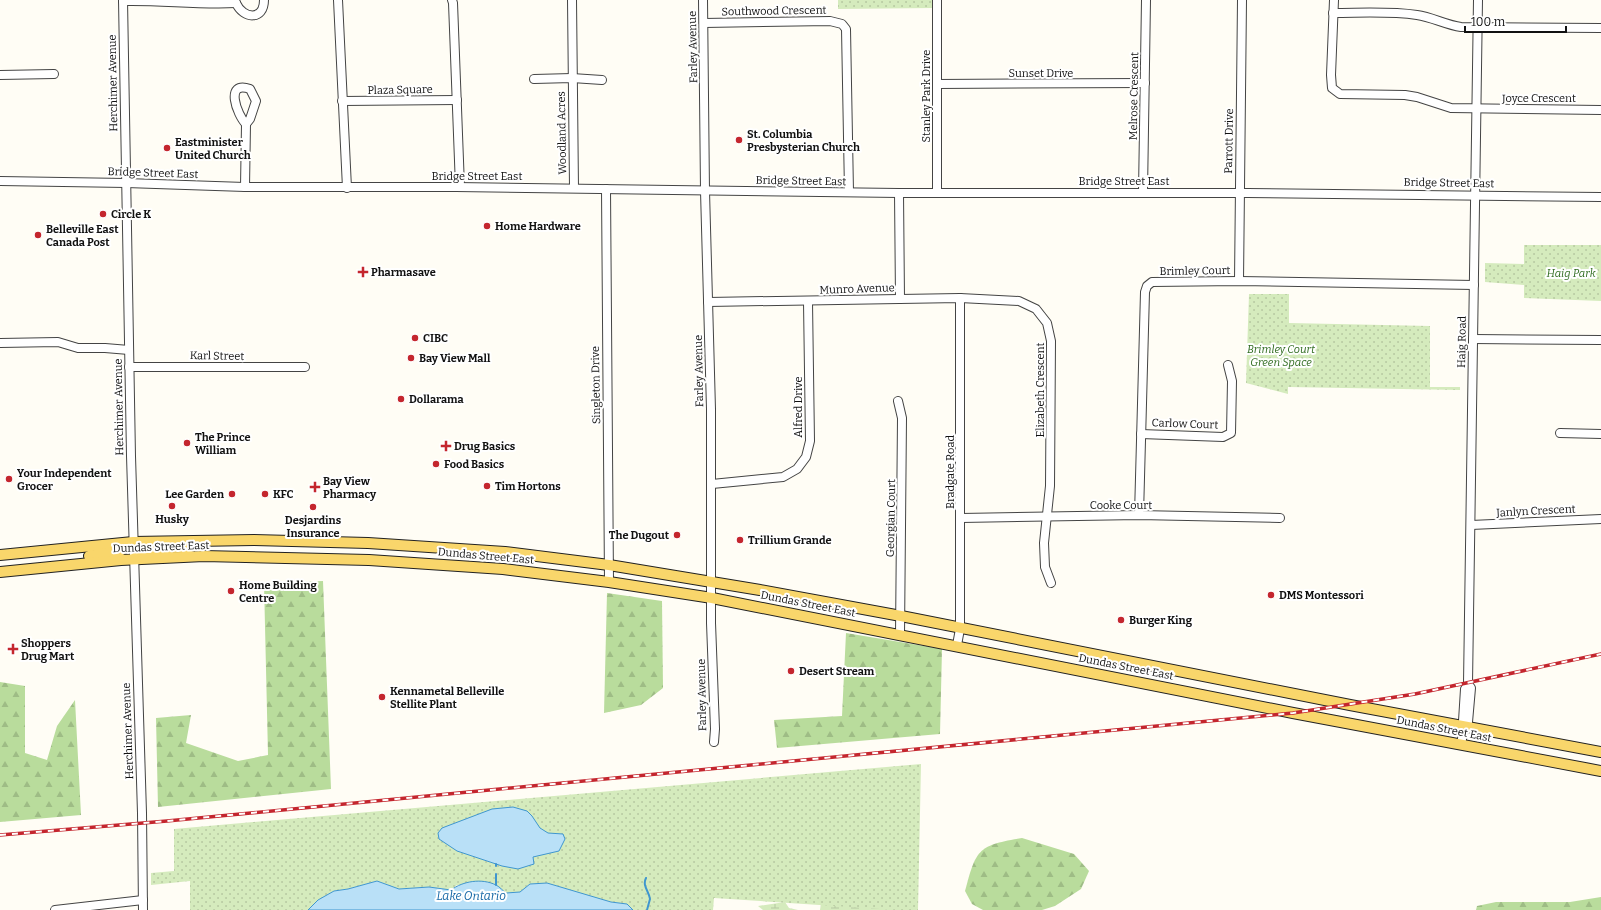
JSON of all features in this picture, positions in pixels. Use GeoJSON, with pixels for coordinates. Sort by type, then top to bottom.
{"type":"FeatureCollection","features":[{"type":"Feature","properties":{"kind":"main road","name":"Dundas Street East"},"geometry":{"type":"LineString","coordinates":[[0,555],[133,542],[212,540],[295,541],[464,548],[505,552],[609,565],[760,590],[901,616],[1464,727],[1601,752]]}},
{"type":"Feature","properties":{"kind":"main road"},"geometry":{"type":"LineString","coordinates":[[134,559],[144,552],[194,547],[212,540]]}},
{"type":"Feature","properties":{"kind":"main road"},"geometry":{"type":"LineString","coordinates":[[66,564],[80,557],[120,551],[126,549],[133,542]]}},
{"type":"Feature","properties":{"kind":"main road","name":"Dundas Street East"},"geometry":{"type":"LineString","coordinates":[[0,572],[66,564],[134,559],[254,556],[369,560],[503,568],[609,582],[757,606],[1461,745],[1601,771]]}},
{"type":"Feature","properties":{"kind":"main road"},"geometry":{"type":"LineString","coordinates":[[757,606],[760,590]]}},
{"type":"Feature","properties":{"kind":"main road"},"geometry":{"type":"LineString","coordinates":[[1098,674],[1100,655]]}},
{"type":"Feature","properties":{"kind":"main road"},"geometry":{"type":"LineString","coordinates":[[1191,692],[1193,674]]}},
{"type":"Feature","properties":{"kind":"main road"},"geometry":{"type":"LineString","coordinates":[[1579,767],[1583,749]]}},
{"type":"Feature","properties":{"kind":"street"},"geometry":{"type":"LineString","coordinates":[[123,1],[212,4],[237,2],[238,8],[243,12],[251,15],[257,15],[261,13],[264,7],[264,0]]}},
{"type":"Feature","properties":{"kind":"street"},"geometry":{"type":"LineString","coordinates":[[338,0],[347,188]]}},
{"type":"Feature","properties":{"kind":"street"},"geometry":{"type":"LineString","coordinates":[[452,0],[460,187]]}},
{"type":"Feature","properties":{"kind":"street","name":"Woodland Acres"},"geometry":{"type":"LineString","coordinates":[[572,0],[574,188]]}},
{"type":"Feature","properties":{"kind":"street","name":"Farley Avenue"},"geometry":{"type":"LineString","coordinates":[[703,0],[705,191],[712,484],[711,623],[715,730],[714,742]]}},
{"type":"Feature","properties":{"kind":"street","name":"Stanley Park Drive"},"geometry":{"type":"LineString","coordinates":[[937,0],[937,192]]}},
{"type":"Feature","properties":{"kind":"street","name":"Melrose Crescent"},"geometry":{"type":"LineString","coordinates":[[1143,192],[1146,0]]}},
{"type":"Feature","properties":{"kind":"street","name":"Parrott Drive"},"geometry":{"type":"LineString","coordinates":[[1239,281],[1242,0]]}},
{"type":"Feature","properties":{"kind":"street"},"geometry":{"type":"LineString","coordinates":[[1334,0],[1334,13],[1418,15],[1450,26],[1601,28]]}},
{"type":"Feature","properties":{"kind":"street","name":"Haig Road"},"geometry":{"type":"LineString","coordinates":[[1461,745],[1464,727],[1462,721],[1465,689],[1468,684],[1478,0]]}},
{"type":"Feature","properties":{"kind":"street","name":"Herchimer Avenue"},"geometry":{"type":"LineString","coordinates":[[123,1],[129,367],[143,910]]}},
{"type":"Feature","properties":{"kind":"street","name":"Joyce Crescent"},"geometry":{"type":"LineString","coordinates":[[1334,13],[1331,75],[1332,88],[1340,94],[1405,95],[1417,97],[1444,106],[1601,110]]}},
{"type":"Feature","properties":{"kind":"street","name":"Southwood Crescent"},"geometry":{"type":"LineString","coordinates":[[704,23],[830,21],[842,24],[846,29],[849,192]]}},
{"type":"Feature","properties":{"kind":"street"},"geometry":{"type":"LineString","coordinates":[[0,75],[54,74]]}},
{"type":"Feature","properties":{"kind":"street","name":"Woodland Acres"},"geometry":{"type":"LineString","coordinates":[[534,79],[572,78],[602,80]]}},
{"type":"Feature","properties":{"kind":"street","name":"Sunset Drive"},"geometry":{"type":"LineString","coordinates":[[937,84],[1145,83]]}},
{"type":"Feature","properties":{"kind":"street","name":"Plaza Square"},"geometry":{"type":"LineString","coordinates":[[342,102],[457,100]]}},
{"type":"Feature","properties":{"kind":"street"},"geometry":{"type":"LineString","coordinates":[[245,187],[246,124]]}},
{"type":"Feature","properties":{"kind":"street","name":"Bridge Street East"},"geometry":{"type":"LineString","coordinates":[[0,180],[126,182],[245,187],[574,188],[899,193],[1240,192],[1475,194],[1601,197]]}},
{"type":"Feature","properties":{"kind":"street","name":"Singleton Drive"},"geometry":{"type":"LineString","coordinates":[[606,189],[609,582]]}},
{"type":"Feature","properties":{"kind":"street","name":"Munro Avenue"},"geometry":{"type":"LineString","coordinates":[[708,302],[808,302],[900,299],[899,193]]}},
{"type":"Feature","properties":{"kind":"street","name":"Brimley Court"},"geometry":{"type":"LineString","coordinates":[[1138,515],[1145,292],[1147,286],[1152,282],[1239,281],[1474,285]]}},
{"type":"Feature","properties":{"kind":"street","name":"Elizabeth Crescent"},"geometry":{"type":"LineString","coordinates":[[900,299],[960,298],[1019,301],[1036,309],[1047,323],[1051,341],[1052,362],[1050,486],[1046,516],[1044,559],[1050,583]]}},
{"type":"Feature","properties":{"kind":"street","name":"Bradgate Road"},"geometry":{"type":"LineString","coordinates":[[957,646],[960,628],[961,518],[960,298]]}},
{"type":"Feature","properties":{"kind":"street","name":"Alfred Drive"},"geometry":{"type":"LineString","coordinates":[[712,484],[783,477],[797,469],[806,457],[810,441],[808,302]]}},
{"type":"Feature","properties":{"kind":"street"},"geometry":{"type":"LineString","coordinates":[[1473,338],[1601,340]]}},
{"type":"Feature","properties":{"kind":"street"},"geometry":{"type":"LineString","coordinates":[[0,343],[58,342],[78,348],[129,350]]}},
{"type":"Feature","properties":{"kind":"street","name":"Carlow Court"},"geometry":{"type":"LineString","coordinates":[[1141,434],[1224,437],[1231,433],[1232,381],[1228,365]]}},
{"type":"Feature","properties":{"kind":"street","name":"Karl Street"},"geometry":{"type":"LineString","coordinates":[[129,367],[305,367]]}},
{"type":"Feature","properties":{"kind":"street","name":"Georgian Court"},"geometry":{"type":"LineString","coordinates":[[898,401],[902,418],[900,635]]}},
{"type":"Feature","properties":{"kind":"street"},"geometry":{"type":"LineString","coordinates":[[1560,433],[1601,434]]}},
{"type":"Feature","properties":{"kind":"street","name":"Cooke Court"},"geometry":{"type":"LineString","coordinates":[[961,518],[1138,515],[1280,518]]}},
{"type":"Feature","properties":{"kind":"street","name":"Janlyn Crescent"},"geometry":{"type":"LineString","coordinates":[[1471,525],[1601,519]]}},
{"type":"Feature","properties":{"kind":"street"},"geometry":{"type":"LineString","coordinates":[[55,910],[143,900]]}},
{"type":"Feature","properties":{"kind":"green space"},"geometry":{"type":"Polygon","coordinates":[[[838,0],[933,0],[933,8],[838,9],[838,0]]]}},
{"type":"Feature","properties":{"kind":"green space","name":"Haig Park"},"geometry":{"type":"Polygon","coordinates":[[[1524,245],[1601,245],[1601,301],[1524,298],[1524,285],[1485,282],[1485,263],[1524,264],[1524,245]]]}},
{"type":"Feature","properties":{"kind":"green space","name":"Brimley Court Green Space"},"geometry":{"type":"Polygon","coordinates":[[[1249,294],[1289,294],[1289,323],[1430,326],[1430,387],[1460,387],[1460,390],[1288,387],[1288,394],[1246,383],[1249,294]]]}},
{"type":"Feature","properties":{"kind":"green space"},"geometry":{"type":"Polygon","coordinates":[[[323,581],[331,789],[158,807],[156,718],[191,715],[186,743],[238,761],[268,755],[264,583],[323,581]]]}},
{"type":"Feature","properties":{"kind":"green space"},"geometry":{"type":"Polygon","coordinates":[[[607,593],[662,601],[663,688],[641,705],[604,713],[607,593]]]}},
{"type":"Feature","properties":{"kind":"green space"},"geometry":{"type":"Polygon","coordinates":[[[846,633],[942,649],[940,734],[777,748],[774,720],[842,716],[846,633]]]}},
{"type":"Feature","properties":{"kind":"green space"},"geometry":{"type":"Polygon","coordinates":[[[0,682],[25,686],[25,753],[47,760],[57,726],[75,700],[81,815],[0,822],[0,682]]]}},
{"type":"Feature","properties":{"kind":"green space"},"geometry":{"type":"Polygon","coordinates":[[[921,764],[918,910],[896,910],[714,898],[713,910],[633,910],[627,904],[611,902],[530,884],[520,892],[506,893],[496,885],[457,885],[451,890],[429,887],[399,889],[377,881],[348,889],[334,891],[318,900],[308,910],[190,910],[190,881],[151,885],[151,873],[174,871],[174,829],[921,764]]]}},
{"type":"Feature","properties":{"kind":"green space"},"geometry":{"type":"Polygon","coordinates":[[[1022,838],[1074,854],[1089,871],[1081,889],[1055,906],[1042,910],[983,910],[972,904],[965,891],[972,866],[981,851],[996,843],[1022,838]]]}},
{"type":"Feature","properties":{"kind":"green space"},"geometry":{"type":"Polygon","coordinates":[[[1601,897],[1601,910],[1476,910],[1477,906],[1496,902],[1570,902],[1601,897]]]}},
{"type":"Feature","properties":{"kind":"green space"},"geometry":{"type":"Polygon","coordinates":[[[785,902],[789,908],[798,910],[763,910],[758,906],[785,902]]]}},
{"type":"Feature","properties":{"kind":"green space"},"geometry":{"type":"Polygon","coordinates":[[[821,903],[911,910],[820,910],[821,903]]]}},
{"type":"Feature","properties":{"kind":"water"},"geometry":{"type":"Polygon","coordinates":[[[513,807],[527,811],[540,828],[548,833],[563,834],[565,839],[559,851],[533,857],[534,864],[518,869],[502,866],[457,851],[439,839],[438,833],[442,828],[492,809],[513,807]]]}},
{"type":"Feature","properties":{"kind":"water","name":"Lake Ontario"},"geometry":{"type":"Polygon","coordinates":[[[377,881],[399,889],[429,887],[451,890],[461,884],[479,881],[496,885],[506,893],[520,892],[530,884],[547,883],[611,902],[627,904],[633,910],[308,910],[318,900],[334,891],[348,889],[377,881]]]}},
{"type":"Feature","properties":{"kind":"waterway"},"geometry":{"type":"LineString","coordinates":[[496,874],[496,885]]}},
{"type":"Feature","properties":{"kind":"waterway"},"geometry":{"type":"LineString","coordinates":[[646,878],[645,886],[650,899],[647,910]]}},
{"type":"Feature","properties":{"kind":"railway"},"geometry":{"type":"LineString","coordinates":[[0,835],[167,821],[1293,713],[1415,694],[1601,654]]}},
{"type":"Feature","properties":{"kind":"place","name":"St. Columbia Presbysterian Church"},"geometry":{"type":"Point","coordinates":[739,140]}},
{"type":"Feature","properties":{"kind":"place","name":"Eastminister United Church"},"geometry":{"type":"Point","coordinates":[167,148]}},
{"type":"Feature","properties":{"kind":"place","name":"Circle K"},"geometry":{"type":"Point","coordinates":[103,214]}},
{"type":"Feature","properties":{"kind":"place","name":"Home Hardware"},"geometry":{"type":"Point","coordinates":[487,226]}},
{"type":"Feature","properties":{"kind":"place","name":"Belleville East Canada Post"},"geometry":{"type":"Point","coordinates":[38,235]}},
{"type":"Feature","properties":{"kind":"place","name":"Pharmasave"},"geometry":{"type":"Point","coordinates":[363,272]}},
{"type":"Feature","properties":{"kind":"place","name":"CIBC"},"geometry":{"type":"Point","coordinates":[415,338]}},
{"type":"Feature","properties":{"kind":"place","name":"Bay View Mall"},"geometry":{"type":"Point","coordinates":[411,358]}},
{"type":"Feature","properties":{"kind":"place","name":"Dollarama"},"geometry":{"type":"Point","coordinates":[401,399]}},
{"type":"Feature","properties":{"kind":"place","name":"The Prince William"},"geometry":{"type":"Point","coordinates":[187,443]}},
{"type":"Feature","properties":{"kind":"place","name":"Drug Basics"},"geometry":{"type":"Point","coordinates":[446,446]}},
{"type":"Feature","properties":{"kind":"place","name":"Food Basics"},"geometry":{"type":"Point","coordinates":[436,464]}},
{"type":"Feature","properties":{"kind":"place","name":"Your Independent Grocer"},"geometry":{"type":"Point","coordinates":[9,479]}},
{"type":"Feature","properties":{"kind":"place","name":"Tim Hortons"},"geometry":{"type":"Point","coordinates":[487,486]}},
{"type":"Feature","properties":{"kind":"place","name":"Bay View Pharmacy"},"geometry":{"type":"Point","coordinates":[315,487]}},
{"type":"Feature","properties":{"kind":"place","name":"Lee Garden"},"geometry":{"type":"Point","coordinates":[232,494]}},
{"type":"Feature","properties":{"kind":"place","name":"KFC"},"geometry":{"type":"Point","coordinates":[265,494]}},
{"type":"Feature","properties":{"kind":"place","name":"Husky"},"geometry":{"type":"Point","coordinates":[172,506]}},
{"type":"Feature","properties":{"kind":"place","name":"Desjardins Insurance"},"geometry":{"type":"Point","coordinates":[313,507]}},
{"type":"Feature","properties":{"kind":"place","name":"The Dugout"},"geometry":{"type":"Point","coordinates":[677,535]}},
{"type":"Feature","properties":{"kind":"place","name":"Trillium Grande"},"geometry":{"type":"Point","coordinates":[740,540]}},
{"type":"Feature","properties":{"kind":"place","name":"Home Building Centre"},"geometry":{"type":"Point","coordinates":[231,591]}},
{"type":"Feature","properties":{"kind":"place","name":"DMS Montessori"},"geometry":{"type":"Point","coordinates":[1271,595]}},
{"type":"Feature","properties":{"kind":"place","name":"Burger King"},"geometry":{"type":"Point","coordinates":[1121,620]}},
{"type":"Feature","properties":{"kind":"place","name":"Shoppers Drug Mart"},"geometry":{"type":"Point","coordinates":[13,649]}},
{"type":"Feature","properties":{"kind":"place","name":"Desert Stream"},"geometry":{"type":"Point","coordinates":[791,671]}},
{"type":"Feature","properties":{"kind":"place","name":"Kennametal Belleville Stellite Plant"},"geometry":{"type":"Point","coordinates":[382,697]}}]}
